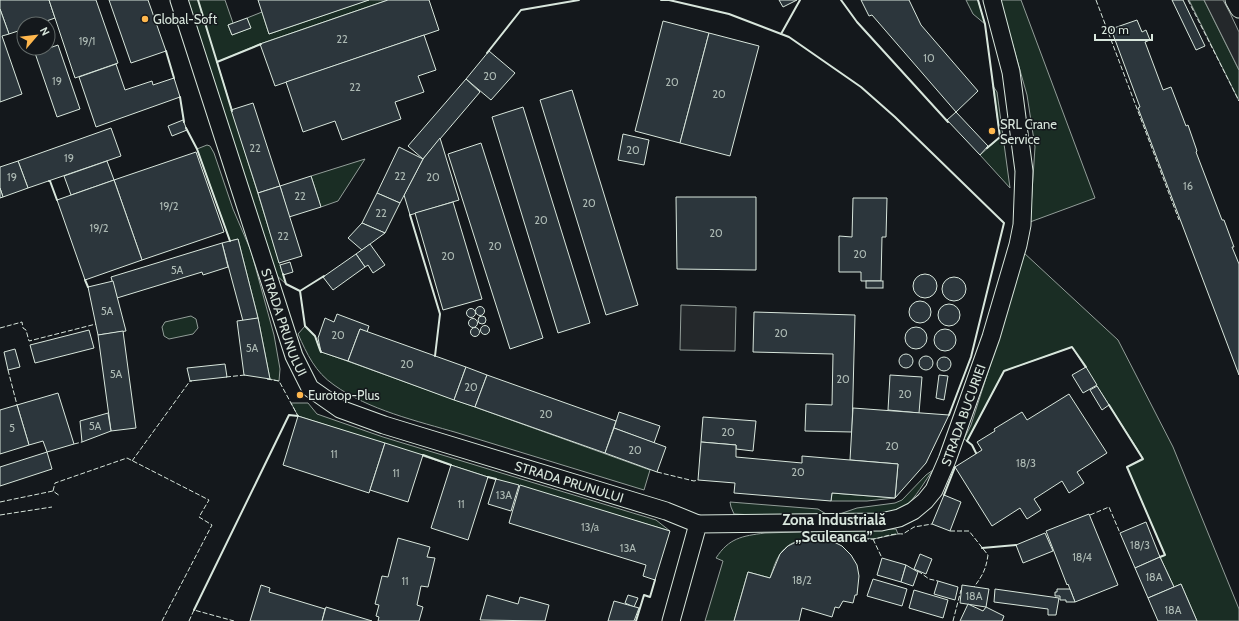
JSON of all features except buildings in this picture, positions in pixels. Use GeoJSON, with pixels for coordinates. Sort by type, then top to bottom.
{"type":"FeatureCollection","features":[{"type":"Feature","properties":{"kind":"street","name":"STRADA PRUNULUI"},"geometry":{"type":"LineString","coordinates":[[179,0],[291,348],[310,388],[340,408],[384,425],[666,511],[698,524]]}},
{"type":"Feature","properties":{"kind":"street","name":"STRADA BUCURIEI"},"geometry":{"type":"LineString","coordinates":[[698,524],[881,522],[899,518],[912,511],[926,501],[934,490],[947,460],[991,337],[1018,245],[1022,225],[1024,171],[1010,72],[992,0]]}},
{"type":"Feature","properties":{"kind":"street"},"geometry":{"type":"LineString","coordinates":[[1234,0],[1239,9]]}},
{"type":"Feature","properties":{"kind":"street"},"geometry":{"type":"LineString","coordinates":[[671,621],[698,524]]}},
{"type":"Feature","properties":{"kind":"green space"},"geometry":{"type":"Polygon","coordinates":[[[188,0],[225,0],[233,23],[228,25],[232,35],[250,28],[247,18],[262,12],[269,34],[368,0],[388,0],[260,44],[217,62],[286,284],[275,274],[188,0]]]}},
{"type":"Feature","properties":{"kind":"green space"},"geometry":{"type":"Polygon","coordinates":[[[966,0],[978,0],[985,24],[973,14],[966,0]]]}},
{"type":"Feature","properties":{"kind":"green space"},"geometry":{"type":"Polygon","coordinates":[[[1000,0],[1021,0],[1095,198],[1030,222],[1035,147],[1027,95],[1000,0]]]}},
{"type":"Feature","properties":{"kind":"green space"},"geometry":{"type":"Polygon","coordinates":[[[1189,0],[1204,0],[1239,70],[1239,101],[1189,0]]]}},
{"type":"Feature","properties":{"kind":"green space"},"geometry":{"type":"Polygon","coordinates":[[[993,86],[997,92],[1010,188],[980,155],[1000,137],[993,86]]]}},
{"type":"Feature","properties":{"kind":"green space"},"geometry":{"type":"Polygon","coordinates":[[[207,145],[210,146],[214,153],[233,209],[251,251],[274,335],[280,369],[279,381],[270,379],[258,318],[238,239],[230,241],[197,149],[207,145]]]}},
{"type":"Feature","properties":{"kind":"green space"},"geometry":{"type":"Polygon","coordinates":[[[365,159],[338,201],[321,207],[311,176],[365,159]]]}},
{"type":"Feature","properties":{"kind":"green space"},"geometry":{"type":"Polygon","coordinates":[[[1023,252],[1118,340],[1173,447],[1239,609],[1239,621],[1197,621],[1181,584],[1174,587],[1160,557],[1165,555],[1127,467],[1143,458],[1072,347],[1004,371],[967,441],[964,439],[971,425],[1002,328],[1023,252]]]}},
{"type":"Feature","properties":{"kind":"green space"},"geometry":{"type":"Polygon","coordinates":[[[191,316],[196,319],[198,328],[193,334],[169,339],[164,336],[162,327],[165,322],[191,316]]]}},
{"type":"Feature","properties":{"kind":"green space"},"geometry":{"type":"Polygon","coordinates":[[[305,326],[315,336],[322,352],[650,470],[644,490],[394,414],[362,401],[348,394],[327,380],[317,368],[308,355],[298,334],[305,326]]]}},
{"type":"Feature","properties":{"kind":"green space"},"geometry":{"type":"Polygon","coordinates":[[[291,403],[308,403],[317,414],[383,437],[656,520],[670,531],[488,477],[298,416],[291,403]]]}},
{"type":"Feature","properties":{"kind":"green space"},"geometry":{"type":"Polygon","coordinates":[[[933,470],[912,500],[900,509],[884,514],[833,516],[857,508],[895,503],[902,500],[926,475],[933,470]]]}},
{"type":"Feature","properties":{"kind":"green space"},"geometry":{"type":"Polygon","coordinates":[[[832,493],[895,498],[867,501],[831,501],[832,493]]]}},
{"type":"Feature","properties":{"kind":"green space"},"geometry":{"type":"Polygon","coordinates":[[[730,502],[818,509],[830,516],[734,514],[730,502]]]}},
{"type":"Feature","properties":{"kind":"green space"},"geometry":{"type":"Polygon","coordinates":[[[896,529],[898,534],[873,539],[836,535],[832,541],[811,538],[797,541],[785,548],[780,554],[770,578],[748,572],[734,621],[705,621],[723,561],[716,558],[726,546],[737,539],[749,535],[765,533],[896,529]]]}},
{"type":"Feature","properties":{"kind":"shaded area"},"geometry":{"type":"Polygon","coordinates":[[[1204,0],[1223,0],[1230,13],[1239,32],[1239,70],[1204,0]]]}},
{"type":"Feature","properties":{"kind":"shaded area"},"geometry":{"type":"Polygon","coordinates":[[[681,305],[736,307],[735,351],[680,350],[681,305]]]}},
{"type":"Feature","properties":{"kind":"fence"},"geometry":{"type":"LineString","coordinates":[[1096,0],[1179,220]]}},
{"type":"Feature","properties":{"kind":"fence"},"geometry":{"type":"LineString","coordinates":[[1188,0],[1239,101]]}},
{"type":"Feature","properties":{"kind":"fence"},"geometry":{"type":"LineString","coordinates":[[0,328],[22,322],[29,341],[96,324]]}},
{"type":"Feature","properties":{"kind":"fence"},"geometry":{"type":"LineString","coordinates":[[8,370],[17,405]]}},
{"type":"Feature","properties":{"kind":"fence"},"geometry":{"type":"LineString","coordinates":[[226,377],[245,375]]}},
{"type":"Feature","properties":{"kind":"fence"},"geometry":{"type":"LineString","coordinates":[[267,379],[279,381],[298,416]]}},
{"type":"Feature","properties":{"kind":"fence"},"geometry":{"type":"LineString","coordinates":[[132,461],[190,381],[192,381]]}},
{"type":"Feature","properties":{"kind":"fence"},"geometry":{"type":"LineString","coordinates":[[74,444],[82,442]]}},
{"type":"Feature","properties":{"kind":"fence"},"geometry":{"type":"LineString","coordinates":[[53,491],[55,483],[127,458],[209,500],[199,517],[212,525],[162,621]]}},
{"type":"Feature","properties":{"kind":"fence"},"geometry":{"type":"LineString","coordinates":[[657,472],[694,481],[698,480]]}},
{"type":"Feature","properties":{"kind":"fence"},"geometry":{"type":"LineString","coordinates":[[0,502],[53,491],[60,496]]}},
{"type":"Feature","properties":{"kind":"fence"},"geometry":{"type":"LineString","coordinates":[[0,515],[52,507]]}},
{"type":"Feature","properties":{"kind":"fence"},"geometry":{"type":"LineString","coordinates":[[1090,515],[1109,507],[1120,533]]}},
{"type":"Feature","properties":{"kind":"fence"},"geometry":{"type":"LineString","coordinates":[[832,541],[836,535],[874,539],[903,534],[914,527],[932,524]]}},
{"type":"Feature","properties":{"kind":"fence"},"geometry":{"type":"LineString","coordinates":[[950,531],[969,531],[988,555],[984,572],[974,587]]}},
{"type":"Feature","properties":{"kind":"fence"},"geometry":{"type":"LineString","coordinates":[[873,539],[882,558]]}},
{"type":"Feature","properties":{"kind":"fence"},"geometry":{"type":"LineString","coordinates":[[918,571],[929,579],[938,581]]}},
{"type":"Feature","properties":{"kind":"fence"},"geometry":{"type":"LineString","coordinates":[[953,621],[961,590]]}},
{"type":"Feature","properties":{"kind":"fence"},"geometry":{"type":"LineString","coordinates":[[189,621],[194,610],[234,621]]}},
{"type":"Feature","properties":{"kind":"wall"},"geometry":{"type":"LineString","coordinates":[[198,0],[217,62],[261,44]]}},
{"type":"Feature","properties":{"kind":"wall"},"geometry":{"type":"LineString","coordinates":[[487,53],[521,10],[579,0]]}},
{"type":"Feature","properties":{"kind":"wall"},"geometry":{"type":"LineString","coordinates":[[661,0],[669,0],[729,14],[789,37],[861,87],[895,117],[1004,223],[971,357],[949,415]]}},
{"type":"Feature","properties":{"kind":"wall"},"geometry":{"type":"LineString","coordinates":[[781,34],[800,0]]}},
{"type":"Feature","properties":{"kind":"wall"},"geometry":{"type":"LineString","coordinates":[[841,0],[857,22],[948,122]]}},
{"type":"Feature","properties":{"kind":"wall"},"geometry":{"type":"LineString","coordinates":[[978,0],[985,24],[1000,137],[987,148]]}},
{"type":"Feature","properties":{"kind":"wall"},"geometry":{"type":"LineString","coordinates":[[166,51],[174,78]]}},
{"type":"Feature","properties":{"kind":"wall"},"geometry":{"type":"LineString","coordinates":[[217,62],[232,111]]}},
{"type":"Feature","properties":{"kind":"wall"},"geometry":{"type":"LineString","coordinates":[[180,97],[184,122]]}},
{"type":"Feature","properties":{"kind":"wall"},"geometry":{"type":"LineString","coordinates":[[186,128],[197,149],[230,241]]}},
{"type":"Feature","properties":{"kind":"wall"},"geometry":{"type":"LineString","coordinates":[[49,181],[57,200]]}},
{"type":"Feature","properties":{"kind":"wall"},"geometry":{"type":"LineString","coordinates":[[410,215],[440,314],[435,356]]}},
{"type":"Feature","properties":{"kind":"wall"},"geometry":{"type":"LineString","coordinates":[[283,274],[286,284],[300,291],[324,276]]}},
{"type":"Feature","properties":{"kind":"wall"},"geometry":{"type":"LineString","coordinates":[[85,280],[88,287]]}},
{"type":"Feature","properties":{"kind":"wall"},"geometry":{"type":"LineString","coordinates":[[300,291],[305,326],[315,336],[321,352]]}},
{"type":"Feature","properties":{"kind":"wall"},"geometry":{"type":"LineString","coordinates":[[976,453],[972,445],[967,441],[1004,371],[1072,347],[1086,367]]}},
{"type":"Feature","properties":{"kind":"wall"},"geometry":{"type":"LineString","coordinates":[[1109,405],[1143,459],[1127,467],[1165,555],[1160,557]]}},
{"type":"Feature","properties":{"kind":"wall"},"geometry":{"type":"LineString","coordinates":[[194,610],[289,415],[298,416]]}},
{"type":"Feature","properties":{"kind":"wall"},"geometry":{"type":"LineString","coordinates":[[423,455],[451,465]]}},
{"type":"Feature","properties":{"kind":"wall"},"geometry":{"type":"LineString","coordinates":[[944,495],[955,467]]}},
{"type":"Feature","properties":{"kind":"wall"},"geometry":{"type":"LineString","coordinates":[[488,477],[496,479]]}},
{"type":"Feature","properties":{"kind":"wall"},"geometry":{"type":"LineString","coordinates":[[982,548],[1016,545]]}},
{"type":"Feature","properties":{"kind":"wall"},"geometry":{"type":"LineString","coordinates":[[636,621],[644,595],[650,597],[655,580]]}},
{"type":"Feature","properties":{"kind":"place","name":"Global-Soft"},"geometry":{"type":"Point","coordinates":[145,19]}},
{"type":"Feature","properties":{"kind":"place","name":"SRL Crane Service"},"geometry":{"type":"Point","coordinates":[992,131]}},
{"type":"Feature","properties":{"kind":"place","name":"Eurotop-Plus"},"geometry":{"type":"Point","coordinates":[300,395]}},
{"type":"Feature","properties":{"kind":"district","name":"Zona Industrială „Sculeanca”"},"geometry":{"type":"Point","coordinates":[834,528]}}]}
